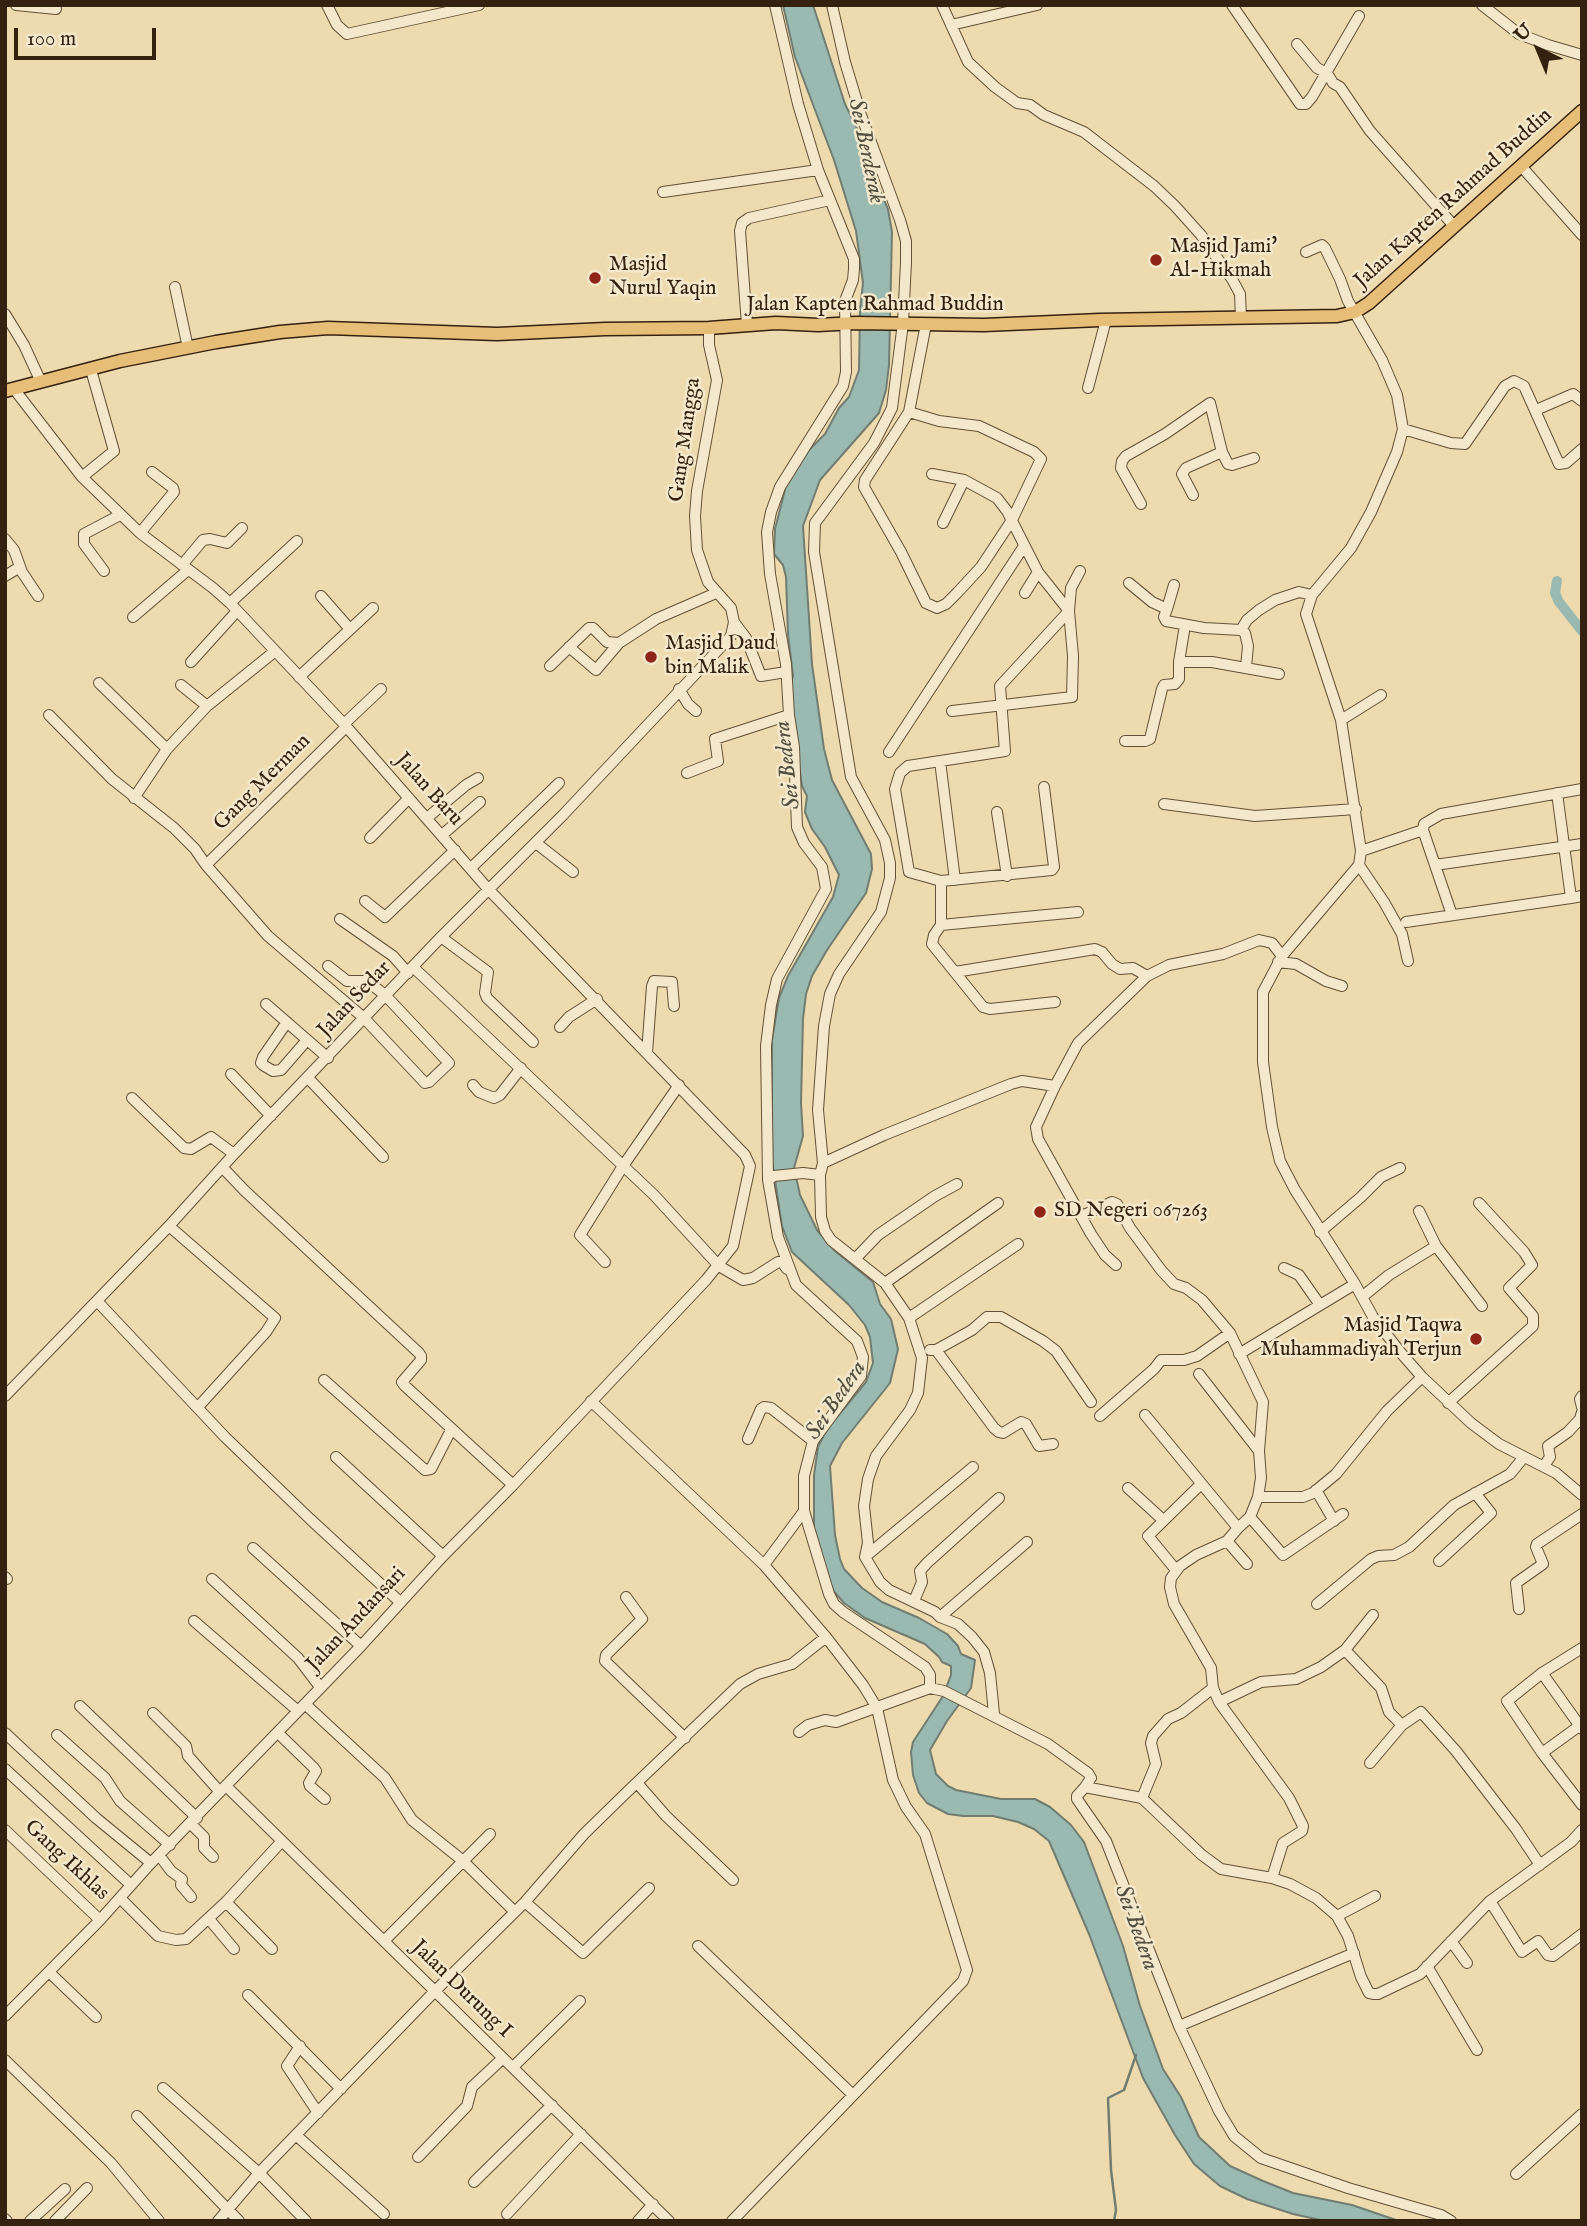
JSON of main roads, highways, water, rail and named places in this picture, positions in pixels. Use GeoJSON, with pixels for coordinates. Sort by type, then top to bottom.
{"type":"FeatureCollection","features":[{"type":"Feature","properties":{"kind":"main road","name":"Jalan Kapten Rahmad Buddin"},"geometry":{"type":"LineString","coordinates":[[10,390],[120,361],[280,332],[362,328],[477,334],[709,328],[776,323],[984,325],[1337,316],[1355,312],[1369,303],[1582,111]]}},
{"type":"Feature","properties":{"kind":"water","name":"Sei Berderak"},"geometry":{"type":"Polygon","coordinates":[[[783,5],[813,5],[845,104],[870,155],[877,184],[888,209],[892,232],[886,390],[879,413],[820,480],[803,526],[812,664],[824,749],[832,780],[871,854],[872,869],[866,893],[827,950],[812,976],[806,994],[801,1103],[803,1136],[794,1168],[800,1195],[817,1230],[835,1251],[873,1282],[880,1304],[891,1319],[898,1349],[890,1383],[842,1443],[830,1466],[835,1535],[840,1559],[844,1569],[862,1588],[882,1602],[947,1634],[958,1646],[961,1654],[975,1660],[971,1688],[930,1750],[936,1774],[956,1790],[1001,1799],[1035,1799],[1050,1807],[1071,1825],[1084,1842],[1123,1946],[1140,2006],[1163,2069],[1181,2097],[1199,2137],[1230,2166],[1263,2181],[1293,2193],[1352,2205],[1399,2221],[1325,2221],[1293,2214],[1247,2199],[1220,2186],[1194,2164],[1143,2078],[1089,1934],[1049,1841],[1034,1829],[1018,1822],[993,1816],[948,1814],[927,1803],[919,1793],[913,1775],[913,1742],[943,1696],[951,1675],[951,1666],[942,1662],[925,1644],[865,1618],[844,1603],[831,1588],[814,1529],[814,1475],[818,1447],[827,1429],[866,1382],[873,1363],[870,1337],[865,1325],[849,1305],[792,1252],[782,1226],[772,1161],[772,1040],[779,998],[788,976],[833,897],[839,875],[805,812],[807,796],[802,786],[789,691],[793,676],[786,577],[783,565],[774,554],[775,529],[789,474],[795,464],[825,434],[839,408],[849,397],[859,370],[863,283],[856,231],[834,160],[795,57],[783,5]]]}},
{"type":"Feature","properties":{"kind":"waterway"},"geometry":{"type":"LineString","coordinates":[[1557,581],[1555,593],[1559,602],[1582,631]]}},
{"type":"Feature","properties":{"kind":"waterway"},"geometry":{"type":"LineString","coordinates":[[1114,2221],[1116,2210],[1111,2170],[1108,2098],[1124,2090],[1136,2055]]}},
{"type":"Feature","properties":{"kind":"place","name":"Masjid Jami' Al-Hikmah"},"geometry":{"type":"Point","coordinates":[1156,260]}},
{"type":"Feature","properties":{"kind":"place","name":"Masjid Nurul Yaqin"},"geometry":{"type":"Point","coordinates":[595,278]}},
{"type":"Feature","properties":{"kind":"place","name":"Masjid Daud bin Malik"},"geometry":{"type":"Point","coordinates":[651,657]}},
{"type":"Feature","properties":{"kind":"place","name":"SD Negeri 067263"},"geometry":{"type":"Point","coordinates":[1040,1212]}},
{"type":"Feature","properties":{"kind":"place","name":"Masjid Taqwa Muhammadiyah Terjun"},"geometry":{"type":"Point","coordinates":[1476,1339]}},
{"type":"Feature","properties":{"kind":"water label","name":"Sei Bedera"},"geometry":{"type":"Point","coordinates":[789,765]}},
{"type":"Feature","properties":{"kind":"water label","name":"Sei Bedera"},"geometry":{"type":"Point","coordinates":[837,1401]}},
{"type":"Feature","properties":{"kind":"water label","name":"Sei Bedera"},"geometry":{"type":"Point","coordinates":[1135,1928]}}]}
